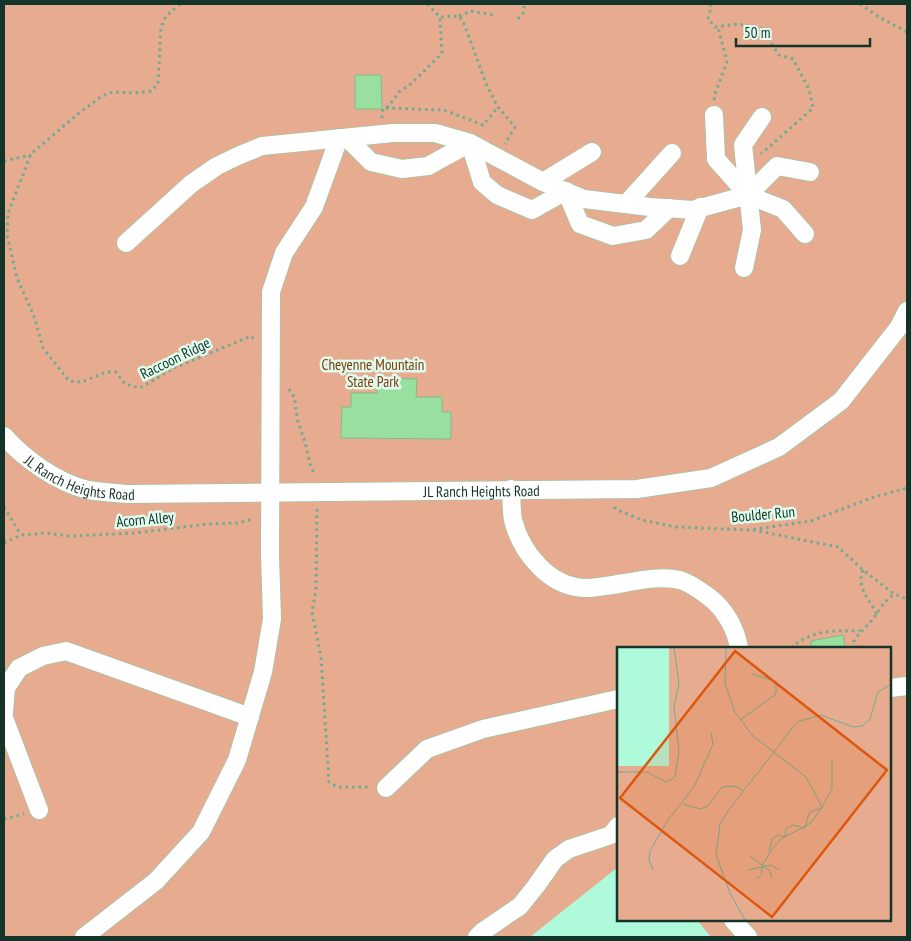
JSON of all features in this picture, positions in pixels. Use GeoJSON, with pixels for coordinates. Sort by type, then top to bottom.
{"type":"FeatureCollection","features":[{"type":"Feature","properties":{"kind":"street"},"geometry":{"type":"LineString","coordinates":[[714,115],[716,159],[748,195],[783,209],[806,234]]}},
{"type":"Feature","properties":{"kind":"street"},"geometry":{"type":"LineString","coordinates":[[744,268],[752,230],[743,145],[762,117]]}},
{"type":"Feature","properties":{"kind":"street"},"geometry":{"type":"LineString","coordinates":[[126,243],[191,184],[217,166],[262,146],[393,133],[435,134],[470,143],[543,182],[584,199],[693,210],[748,195],[777,166],[810,172]]}},
{"type":"Feature","properties":{"kind":"street"},"geometry":{"type":"LineString","coordinates":[[343,138],[371,162],[402,169],[428,166],[470,143]]}},
{"type":"Feature","properties":{"kind":"street"},"geometry":{"type":"LineString","coordinates":[[84,937],[156,881],[201,832],[237,760],[263,672],[272,619],[270,555],[271,292],[284,252],[314,207],[343,138]]}},
{"type":"Feature","properties":{"kind":"street"},"geometry":{"type":"LineString","coordinates":[[470,143],[482,182],[497,195],[532,210],[566,191]]}},
{"type":"Feature","properties":{"kind":"street"},"geometry":{"type":"LineString","coordinates":[[543,182],[592,152]]}},
{"type":"Feature","properties":{"kind":"street"},"geometry":{"type":"LineString","coordinates":[[626,204],[672,153]]}},
{"type":"Feature","properties":{"kind":"street"},"geometry":{"type":"LineString","coordinates":[[566,191],[580,224],[613,236],[646,230],[668,208]]}},
{"type":"Feature","properties":{"kind":"street"},"geometry":{"type":"LineString","coordinates":[[680,256],[700,208]]}},
{"type":"Feature","properties":{"kind":"street","name":"JL Ranch Heights Road"},"geometry":{"type":"LineString","coordinates":[[4,436],[26,456],[52,475],[88,489],[127,494],[637,489],[711,478],[779,447],[841,401],[898,327],[907,311]]}},
{"type":"Feature","properties":{"kind":"street"},"geometry":{"type":"LineString","coordinates":[[511,489],[512,518],[520,539],[532,560],[547,572],[565,583],[585,588],[660,579],[680,580],[701,590],[717,602],[728,619],[739,647]]}},
{"type":"Feature","properties":{"kind":"street"},"geometry":{"type":"LineString","coordinates":[[4,712],[6,688],[19,668],[43,656],[66,651],[250,717]]}},
{"type":"Feature","properties":{"kind":"street"},"geometry":{"type":"LineString","coordinates":[[891,688],[907,686]]}},
{"type":"Feature","properties":{"kind":"street"},"geometry":{"type":"LineString","coordinates":[[386,788],[427,748],[483,729],[617,699]]}},
{"type":"Feature","properties":{"kind":"street"},"geometry":{"type":"LineString","coordinates":[[4,718],[39,810]]}},
{"type":"Feature","properties":{"kind":"street"},"geometry":{"type":"LineString","coordinates":[[477,937],[520,906],[555,859],[569,849],[611,835],[617,827]]}},
{"type":"Feature","properties":{"kind":"street"},"geometry":{"type":"LineString","coordinates":[[734,921],[748,937]]}},
{"type":"Feature","properties":{"kind":"path","name":"Raccoon Ridge"},"geometry":{"type":"LineString","coordinates":[[180,4],[166,16],[161,27],[158,84],[151,91],[134,93],[114,92],[102,96],[78,112],[31,154],[8,212],[7,235],[17,278],[34,316],[44,348],[69,382],[82,382],[106,372],[116,372],[125,384],[140,388],[174,368],[251,336],[280,374],[294,397],[298,422],[306,442],[312,468],[327,492]]}},
{"type":"Feature","properties":{"kind":"path"},"geometry":{"type":"LineString","coordinates":[[387,108],[399,92],[411,84],[442,53],[440,17],[427,4]]}},
{"type":"Feature","properties":{"kind":"path"},"geometry":{"type":"LineString","coordinates":[[518,19],[524,12],[524,4]]}},
{"type":"Feature","properties":{"kind":"path"},"geometry":{"type":"LineString","coordinates":[[710,4],[708,19],[715,28],[738,24],[762,29],[779,55],[794,59],[809,88],[813,108],[761,153],[758,161]]}},
{"type":"Feature","properties":{"kind":"path"},"geometry":{"type":"LineString","coordinates":[[860,4],[907,32]]}},
{"type":"Feature","properties":{"kind":"path"},"geometry":{"type":"LineString","coordinates":[[440,17],[459,16],[471,11],[493,16]]}},
{"type":"Feature","properties":{"kind":"path"},"geometry":{"type":"LineString","coordinates":[[459,16],[464,21],[487,86],[498,107],[516,127],[496,157]]}},
{"type":"Feature","properties":{"kind":"path"},"geometry":{"type":"LineString","coordinates":[[714,115],[714,94],[727,62],[718,27]]}},
{"type":"Feature","properties":{"kind":"path"},"geometry":{"type":"LineString","coordinates":[[4,161],[31,154]]}},
{"type":"Feature","properties":{"kind":"path"},"geometry":{"type":"LineString","coordinates":[[4,231],[7,235]]}},
{"type":"Feature","properties":{"kind":"path","name":"Boulder Run"},"geometry":{"type":"LineString","coordinates":[[596,489],[618,510],[642,520],[676,527],[750,530],[810,521],[871,498],[907,488]]}},
{"type":"Feature","properties":{"kind":"path"},"geometry":{"type":"LineString","coordinates":[[327,492],[317,508],[316,590],[312,612],[321,657],[328,782],[336,787],[386,788]]}},
{"type":"Feature","properties":{"kind":"path"},"geometry":{"type":"LineString","coordinates":[[4,507],[21,536]]}},
{"type":"Feature","properties":{"kind":"path","name":"Acorn Alley"},"geometry":{"type":"LineString","coordinates":[[4,543],[21,536],[45,533],[70,536],[135,533],[208,524],[238,523],[257,518],[271,518]]}},
{"type":"Feature","properties":{"kind":"path"},"geometry":{"type":"LineString","coordinates":[[750,530],[838,547],[863,570],[894,594],[906,598]]}},
{"type":"Feature","properties":{"kind":"path"},"geometry":{"type":"LineString","coordinates":[[863,570],[860,579],[861,587],[877,614]]}},
{"type":"Feature","properties":{"kind":"path"},"geometry":{"type":"LineString","coordinates":[[857,647],[854,641],[860,631],[877,614],[882,603],[894,594]]}},
{"type":"Feature","properties":{"kind":"path"},"geometry":{"type":"LineString","coordinates":[[793,647],[806,636],[835,631],[860,631]]}},
{"type":"Feature","properties":{"kind":"green space","name":"Cheyenne Mountain State Park"},"geometry":{"type":"Polygon","coordinates":[[[4,4],[907,4],[907,937],[711,937],[698,921],[891,921],[891,647],[617,647],[617,868],[530,937],[4,937],[4,4]]]}},
{"type":"Feature","properties":{"kind":"building"},"geometry":{"type":"Polygon","coordinates":[[[355,75],[381,75],[382,109],[355,109],[355,75]]]}},
{"type":"Feature","properties":{"kind":"building"},"geometry":{"type":"Polygon","coordinates":[[[377,378],[417,379],[416,397],[442,397],[442,412],[451,412],[451,439],[341,438],[342,407],[351,407],[351,393],[377,393],[377,378]]]}},
{"type":"Feature","properties":{"kind":"building"},"geometry":{"type":"Polygon","coordinates":[[[843,635],[845,647],[812,647],[811,641],[843,635]]]}}]}
